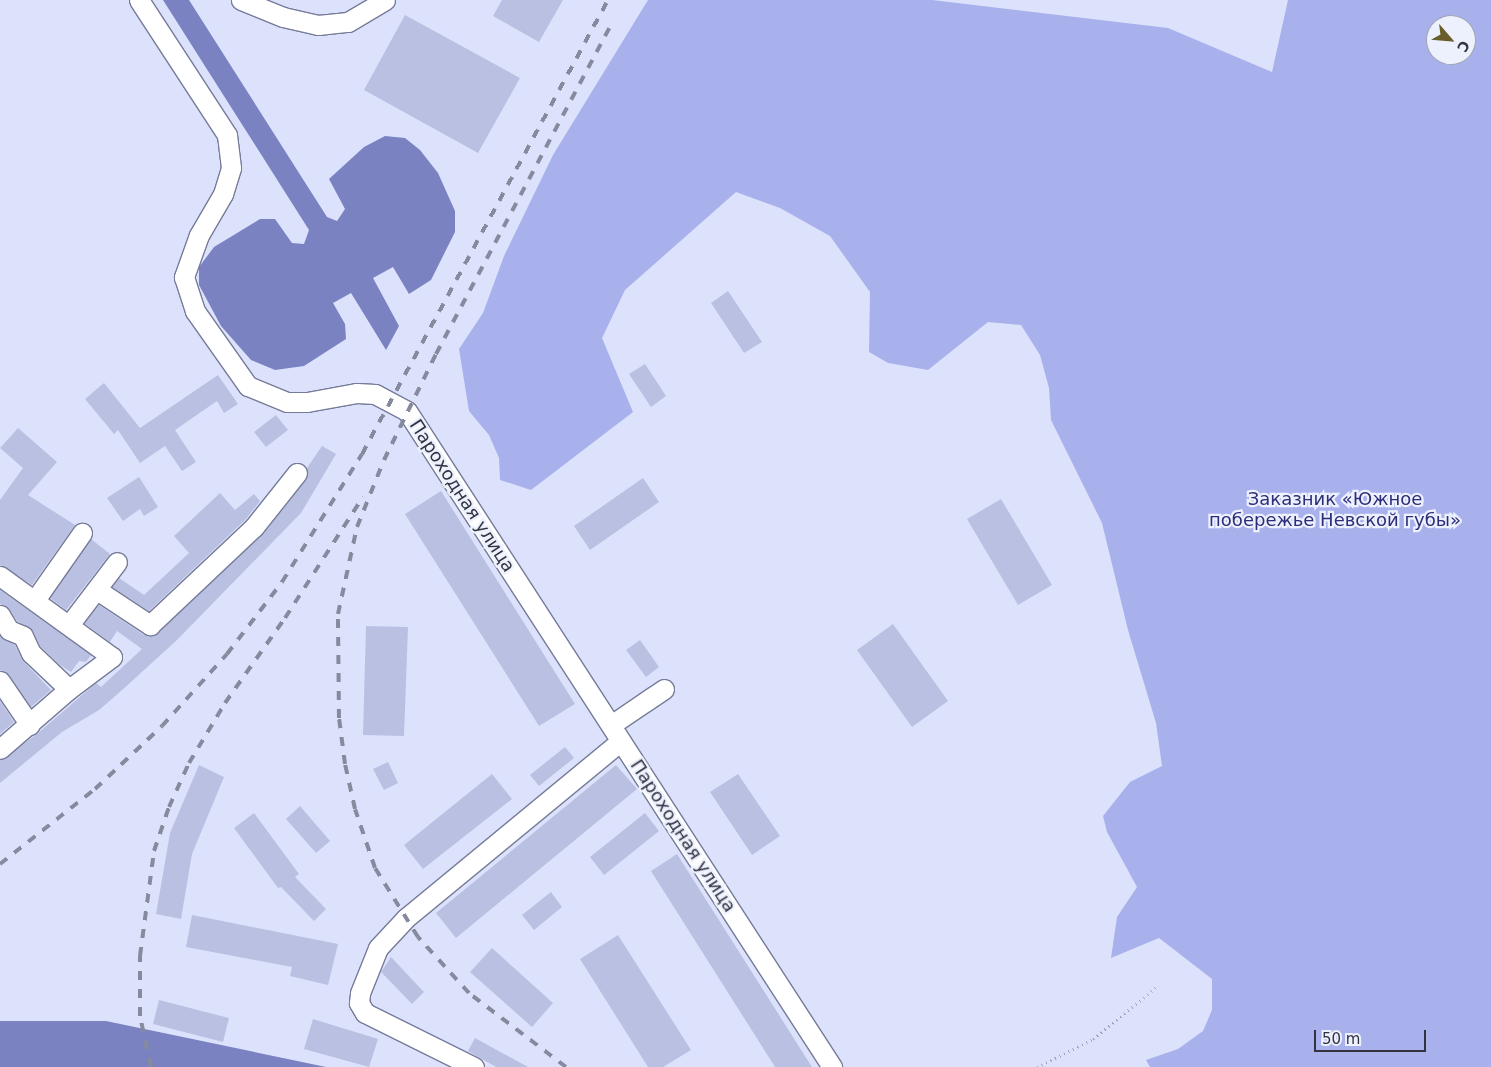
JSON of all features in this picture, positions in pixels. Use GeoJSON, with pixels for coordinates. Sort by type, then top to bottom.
{"type":"FeatureCollection","features":[{"type":"Feature","properties":{"kind":"street","name":"Пароходная улица"},"geometry":{"type":"LineString","coordinates":[[139,0],[227,135],[231,168],[223,194],[199,235],[184,277],[195,311],[248,386],[287,402],[307,402],[357,393],[375,394],[407,412],[832,1067]]}},
{"type":"Feature","properties":{"kind":"street"},"geometry":{"type":"LineString","coordinates":[[241,0],[283,17],[318,25],[348,22],[385,0]]}},
{"type":"Feature","properties":{"kind":"street"},"geometry":{"type":"LineString","coordinates":[[96,590],[150,625],[254,527],[296,473]]}},
{"type":"Feature","properties":{"kind":"street"},"geometry":{"type":"LineString","coordinates":[[35,600],[82,533]]}},
{"type":"Feature","properties":{"kind":"street"},"geometry":{"type":"LineString","coordinates":[[69,625],[117,562]]}},
{"type":"Feature","properties":{"kind":"street"},"geometry":{"type":"LineString","coordinates":[[0,576],[112,657],[69,689],[30,725],[0,749]]}},
{"type":"Feature","properties":{"kind":"street"},"geometry":{"type":"LineString","coordinates":[[0,615],[9,630],[23,636],[31,653],[69,689]]}},
{"type":"Feature","properties":{"kind":"street"},"geometry":{"type":"LineString","coordinates":[[0,681],[30,725]]}},
{"type":"Feature","properties":{"kind":"street"},"geometry":{"type":"LineString","coordinates":[[474,1067],[365,1013],[360,1003],[360,993],[378,948],[406,918],[664,689]]}},
{"type":"Feature","properties":{"kind":"path"},"geometry":{"type":"LineString","coordinates":[[1037,1067],[1093,1039],[1156,988]]}},
{"type":"Feature","properties":{"kind":"green space","name":"Заказник «Южное побережье Невской губы»"},"geometry":{"type":"Polygon","coordinates":[[[648,0],[932,0],[1168,28],[1272,72],[1288,0],[1491,0],[1491,1067],[1150,1067],[1146,1060],[1178,1049],[1203,1031],[1212,1010],[1212,979],[1159,938],[1111,958],[1117,917],[1137,887],[1107,832],[1103,816],[1130,782],[1162,766],[1156,723],[1128,630],[1102,523],[1051,420],[1049,388],[1040,355],[1021,325],[988,322],[928,370],[888,363],[869,352],[870,292],[830,236],[780,208],[736,192],[625,290],[602,338],[633,412],[531,490],[500,480],[499,458],[489,435],[469,411],[459,349],[483,313],[504,256],[553,155],[648,0]]]}},
{"type":"Feature","properties":{"kind":"shaded area"},"geometry":{"type":"Polygon","coordinates":[[[163,0],[189,0],[327,217],[337,221],[345,209],[329,179],[364,147],[385,136],[405,138],[420,150],[438,173],[455,211],[455,232],[431,280],[409,294],[393,267],[373,278],[399,326],[386,350],[351,293],[333,303],[345,324],[346,339],[304,366],[275,370],[251,360],[221,326],[199,285],[199,267],[214,247],[260,219],[275,219],[292,243],[304,244],[309,230],[163,0]]]}},
{"type":"Feature","properties":{"kind":"shaded area"},"geometry":{"type":"Polygon","coordinates":[[[0,1021],[106,1021],[326,1067],[0,1067],[0,1021]]]}},
{"type":"Feature","properties":{"kind":"building"},"geometry":{"type":"Polygon","coordinates":[[[502,0],[563,0],[539,42],[493,16],[502,0]]]}},
{"type":"Feature","properties":{"kind":"building"},"geometry":{"type":"Polygon","coordinates":[[[405,15],[520,78],[478,153],[364,90],[405,15]]]}},
{"type":"Feature","properties":{"kind":"building"},"geometry":{"type":"Polygon","coordinates":[[[728,291],[762,342],[744,353],[711,303],[728,291]]]}},
{"type":"Feature","properties":{"kind":"building"},"geometry":{"type":"Polygon","coordinates":[[[645,364],[666,396],[651,407],[629,374],[645,364]]]}},
{"type":"Feature","properties":{"kind":"building"},"geometry":{"type":"Polygon","coordinates":[[[218,375],[238,404],[224,413],[217,401],[175,430],[196,462],[182,471],[165,446],[140,463],[118,430],[114,434],[85,399],[104,383],[140,428],[218,375]]]}},
{"type":"Feature","properties":{"kind":"building"},"geometry":{"type":"Polygon","coordinates":[[[276,415],[288,430],[266,447],[254,432],[276,415]]]}},
{"type":"Feature","properties":{"kind":"building"},"geometry":{"type":"Polygon","coordinates":[[[18,428],[57,462],[28,495],[75,525],[32,585],[0,565],[0,500],[23,468],[0,448],[18,428]]]}},
{"type":"Feature","properties":{"kind":"building"},"geometry":{"type":"Polygon","coordinates":[[[322,446],[336,454],[301,513],[177,640],[121,691],[99,710],[62,732],[0,783],[0,760],[37,734],[96,683],[101,687],[142,649],[117,631],[110,642],[84,623],[99,605],[144,635],[157,633],[263,534],[306,480],[307,468],[322,446]]]}},
{"type":"Feature","properties":{"kind":"building"},"geometry":{"type":"Polygon","coordinates":[[[139,477],[158,507],[144,516],[140,509],[123,521],[107,498],[139,477]]]}},
{"type":"Feature","properties":{"kind":"building"},"geometry":{"type":"Polygon","coordinates":[[[643,478],[659,502],[590,550],[574,526],[643,478]]]}},
{"type":"Feature","properties":{"kind":"building"},"geometry":{"type":"Polygon","coordinates":[[[441,491],[575,704],[539,726],[405,514],[441,491]]]}},
{"type":"Feature","properties":{"kind":"building"},"geometry":{"type":"Polygon","coordinates":[[[220,493],[235,510],[254,494],[260,501],[246,519],[149,611],[112,587],[119,578],[144,595],[189,553],[174,536],[220,493]]]}},
{"type":"Feature","properties":{"kind":"building"},"geometry":{"type":"Polygon","coordinates":[[[1001,499],[1052,585],[1018,605],[967,519],[1001,499]]]}},
{"type":"Feature","properties":{"kind":"building"},"geometry":{"type":"Polygon","coordinates":[[[91,539],[110,554],[66,610],[50,598],[91,539]]]}},
{"type":"Feature","properties":{"kind":"building"},"geometry":{"type":"Polygon","coordinates":[[[0,590],[91,655],[86,662],[79,661],[71,672],[60,665],[40,646],[33,631],[17,621],[9,609],[0,604],[0,590]]]}},
{"type":"Feature","properties":{"kind":"building"},"geometry":{"type":"Polygon","coordinates":[[[893,624],[948,701],[912,727],[857,650],[893,624]]]}},
{"type":"Feature","properties":{"kind":"building"},"geometry":{"type":"Polygon","coordinates":[[[366,626],[408,627],[404,736],[363,735],[366,626]]]}},
{"type":"Feature","properties":{"kind":"building"},"geometry":{"type":"Polygon","coordinates":[[[0,636],[15,645],[23,661],[51,690],[31,707],[9,675],[0,670],[0,636]]]}},
{"type":"Feature","properties":{"kind":"building"},"geometry":{"type":"Polygon","coordinates":[[[640,640],[659,667],[646,677],[626,650],[640,640]]]}},
{"type":"Feature","properties":{"kind":"building"},"geometry":{"type":"Polygon","coordinates":[[[0,701],[14,722],[0,734],[0,701]]]}},
{"type":"Feature","properties":{"kind":"building"},"geometry":{"type":"Polygon","coordinates":[[[565,747],[574,758],[539,786],[530,775],[565,747]]]}},
{"type":"Feature","properties":{"kind":"building"},"geometry":{"type":"Polygon","coordinates":[[[388,762],[398,783],[384,790],[373,769],[388,762]]]}},
{"type":"Feature","properties":{"kind":"building"},"geometry":{"type":"Polygon","coordinates":[[[199,765],[224,777],[192,854],[181,919],[156,914],[170,833],[199,765]]]}},
{"type":"Feature","properties":{"kind":"building"},"geometry":{"type":"Polygon","coordinates":[[[616,765],[637,789],[456,938],[436,913],[616,765]]]}},
{"type":"Feature","properties":{"kind":"building"},"geometry":{"type":"Polygon","coordinates":[[[492,774],[512,799],[423,869],[404,845],[492,774]]]}},
{"type":"Feature","properties":{"kind":"building"},"geometry":{"type":"Polygon","coordinates":[[[738,774],[780,836],[752,855],[710,792],[738,774]]]}},
{"type":"Feature","properties":{"kind":"building"},"geometry":{"type":"Polygon","coordinates":[[[300,806],[330,841],[316,853],[286,819],[300,806]]]}},
{"type":"Feature","properties":{"kind":"building"},"geometry":{"type":"Polygon","coordinates":[[[254,813],[299,874],[295,877],[326,909],[314,921],[281,887],[278,888],[234,828],[254,813]]]}},
{"type":"Feature","properties":{"kind":"building"},"geometry":{"type":"Polygon","coordinates":[[[645,813],[659,831],[604,875],[590,857],[645,813]]]}},
{"type":"Feature","properties":{"kind":"building"},"geometry":{"type":"Polygon","coordinates":[[[677,854],[812,1067],[775,1067],[651,871],[677,854]]]}},
{"type":"Feature","properties":{"kind":"building"},"geometry":{"type":"Polygon","coordinates":[[[551,892],[562,907],[534,930],[522,915],[551,892]]]}},
{"type":"Feature","properties":{"kind":"building"},"geometry":{"type":"Polygon","coordinates":[[[192,915],[338,944],[328,985],[290,976],[292,967],[186,947],[192,915]]]}},
{"type":"Feature","properties":{"kind":"building"},"geometry":{"type":"Polygon","coordinates":[[[618,935],[691,1050],[663,1067],[648,1067],[580,959],[618,935]]]}},
{"type":"Feature","properties":{"kind":"building"},"geometry":{"type":"Polygon","coordinates":[[[492,948],[553,1003],[532,1027],[470,972],[492,948]]]}},
{"type":"Feature","properties":{"kind":"building"},"geometry":{"type":"Polygon","coordinates":[[[391,957],[424,992],[412,1004],[381,972],[391,957]]]}},
{"type":"Feature","properties":{"kind":"building"},"geometry":{"type":"Polygon","coordinates":[[[159,1000],[229,1018],[223,1042],[153,1024],[159,1000]]]}},
{"type":"Feature","properties":{"kind":"building"},"geometry":{"type":"Polygon","coordinates":[[[313,1019],[378,1039],[369,1067],[304,1049],[313,1019]]]}},
{"type":"Feature","properties":{"kind":"building"},"geometry":{"type":"Polygon","coordinates":[[[475,1038],[528,1067],[496,1067],[468,1051],[475,1038]]]}},
{"type":"Feature","properties":{"kind":"railway"},"geometry":{"type":"LineString","coordinates":[[0,864],[95,789],[162,726],[227,654],[282,582],[362,454],[608,0]]}},
{"type":"Feature","properties":{"kind":"railway"},"geometry":{"type":"LineString","coordinates":[[566,1067],[469,993],[418,937],[375,868],[355,809],[345,764],[339,718],[338,614],[357,527],[384,460],[436,354],[611,25]]}},
{"type":"Feature","properties":{"kind":"railway"},"geometry":{"type":"LineString","coordinates":[[151,1067],[140,1016],[140,956],[154,851],[169,807],[189,763],[225,703],[285,618],[363,497]]}}]}
